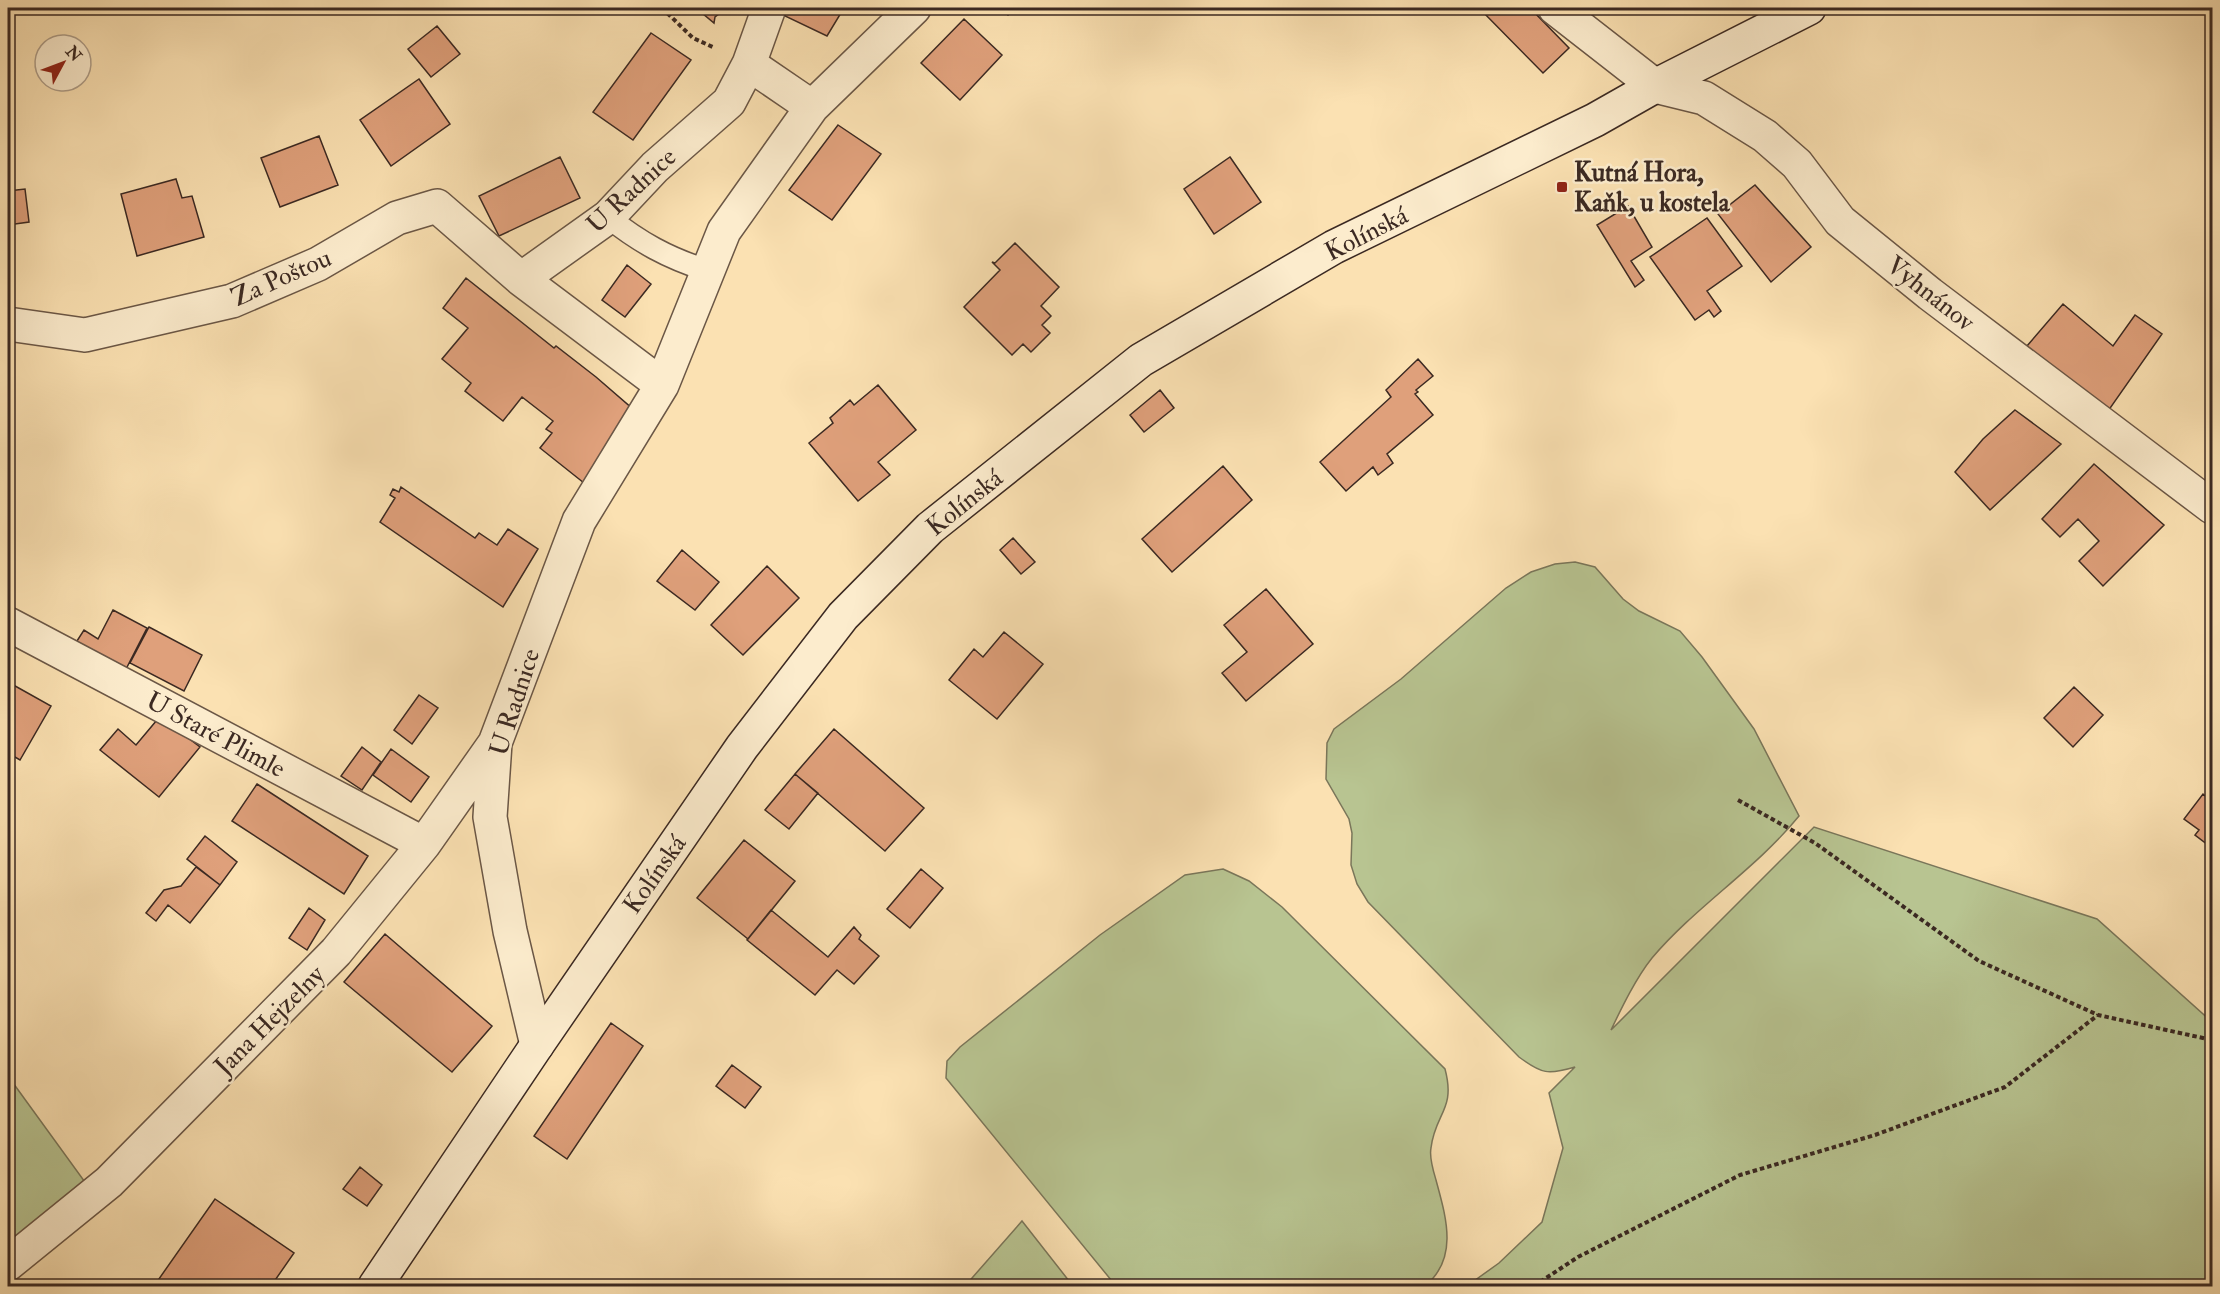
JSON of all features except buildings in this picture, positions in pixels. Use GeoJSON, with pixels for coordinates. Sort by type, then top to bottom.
{"type":"FeatureCollection","features":[{"type":"Feature","properties":{"kind":"street","name":"U Radnice"},"geometry":{"type":"LineString","coordinates":[[521,279],[608,217],[655,167],[729,102],[749,64],[769,8]]}},
{"type":"Feature","properties":{"kind":"street","name":"U Radnice"},"geometry":{"type":"LineString","coordinates":[[537,1045],[510,932],[490,817],[495,743],[579,520],[662,385],[706,270],[724,231],[812,108],[914,8]]}},
{"type":"Feature","properties":{"kind":"street"},"geometry":{"type":"LineString","coordinates":[[1555,8],[1654,86]]}},
{"type":"Feature","properties":{"kind":"street","name":"Kolínská"},"geometry":{"type":"LineString","coordinates":[[375,1287],[537,1045],[742,747],[843,616],[930,528],[1141,360],[1334,247],[1595,120],[1654,86],[1809,8]]}},
{"type":"Feature","properties":{"kind":"street"},"geometry":{"type":"LineString","coordinates":[[749,64],[812,108]]}},
{"type":"Feature","properties":{"kind":"street","name":"Vyhnánov"},"geometry":{"type":"LineString","coordinates":[[1654,86],[1704,98],[1765,136],[1797,165],[1840,221],[1930,294],[2212,507]]}},
{"type":"Feature","properties":{"kind":"street","name":"Za Poštou"},"geometry":{"type":"LineString","coordinates":[[8,324],[85,335],[232,301],[318,264],[397,218],[437,206],[521,279]]}},
{"type":"Feature","properties":{"kind":"street"},"geometry":{"type":"LineString","coordinates":[[521,279],[662,385]]}},
{"type":"Feature","properties":{"kind":"street","name":"U Staré Plimle"},"geometry":{"type":"LineString","coordinates":[[8,624],[424,844]]}},
{"type":"Feature","properties":{"kind":"street","name":"Jana Hejzelny"},"geometry":{"type":"LineString","coordinates":[[8,1264],[109,1182],[336,952],[424,844],[495,743]]}},
{"type":"Feature","properties":{"kind":"lane"},"geometry":{"type":"LineString","coordinates":[[608,217],[639,241],[671,259],[706,270]]}},
{"type":"Feature","properties":{"kind":"path"},"geometry":{"type":"LineString","coordinates":[[662,8],[693,38],[749,64]]}},
{"type":"Feature","properties":{"kind":"path"},"geometry":{"type":"LineString","coordinates":[[1738,801],[1815,843],[1979,961],[2098,1015],[2204,1036],[2212,1040]]}},
{"type":"Feature","properties":{"kind":"path"},"geometry":{"type":"LineString","coordinates":[[1534,1287],[1578,1257],[1740,1175],[1875,1135],[2005,1088],[2098,1015]]}},
{"type":"Feature","properties":{"kind":"green space"},"geometry":{"type":"Polygon","coordinates":[[[1575,562],[1595,567],[1623,599],[1639,611],[1680,631],[1702,657],[1754,729],[1799,816],[1764,853],[1687,921],[1652,958],[1635,984],[1611,1030],[1814,827],[2097,919],[2212,1022],[2212,1286],[1467,1286],[1499,1263],[1542,1222],[1563,1148],[1549,1093],[1575,1067],[1551,1072],[1540,1070],[1519,1057],[1368,902],[1357,884],[1351,865],[1352,833],[1349,819],[1326,779],[1327,743],[1334,729],[1401,679],[1506,588],[1531,572],[1555,564],[1575,562]]]}},
{"type":"Feature","properties":{"kind":"green space"},"geometry":{"type":"Polygon","coordinates":[[[1223,869],[1249,881],[1282,907],[1445,1069],[1448,1094],[1444,1111],[1433,1136],[1431,1155],[1446,1222],[1446,1250],[1436,1275],[1425,1286],[1116,1286],[946,1078],[947,1061],[960,1047],[1100,935],[1185,875],[1223,869]]]}},
{"type":"Feature","properties":{"kind":"green space"},"geometry":{"type":"Polygon","coordinates":[[[8,1076],[98,1200],[8,1260],[8,1076]]]}},
{"type":"Feature","properties":{"kind":"green space"},"geometry":{"type":"Polygon","coordinates":[[[1022,1221],[1073,1286],[965,1286],[1022,1221]]]}},
{"type":"Feature","properties":{"kind":"place","name":"Kutná Hora, Kaňk, u kostela"},"geometry":{"type":"Point","coordinates":[1562,187]}}]}
